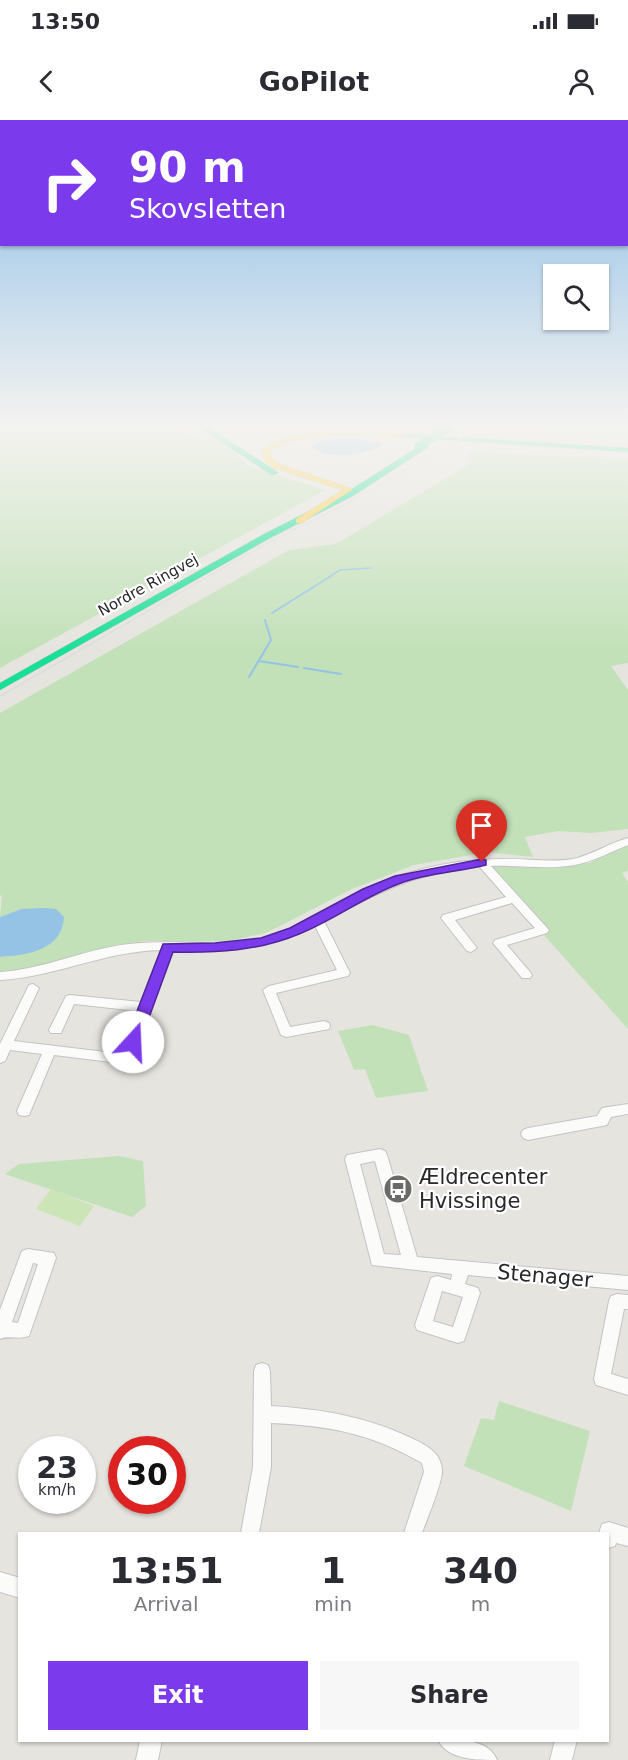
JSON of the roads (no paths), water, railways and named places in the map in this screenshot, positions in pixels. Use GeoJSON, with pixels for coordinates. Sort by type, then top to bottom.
{"type":"FeatureCollection","features":[{"type":"Feature","properties":{"kind":"main road","name":"Nordre Ringvej"},"geometry":{"type":"LineString","coordinates":[[0,680],[327,500]]}},
{"type":"Feature","properties":{"kind":"main road","name":"Nordre Ringvej"},"geometry":{"type":"LineString","coordinates":[[0,687],[267,536],[299,521],[331,500]]}},
{"type":"Feature","properties":{"kind":"street"},"geometry":{"type":"LineString","coordinates":[[0,976],[38,973],[112,950],[245,945],[278,938],[368,892],[400,879],[482,862],[550,864],[575,862],[628,842]]}},
{"type":"Feature","properties":{"kind":"street"},"geometry":{"type":"LineString","coordinates":[[482,862],[543,930],[499,943],[526,975]]}},
{"type":"Feature","properties":{"kind":"street"},"geometry":{"type":"LineString","coordinates":[[471,948],[447,918],[514,898]]}},
{"type":"Feature","properties":{"kind":"street"},"geometry":{"type":"LineString","coordinates":[[317,919],[344,973],[268,990],[286,1032],[324,1026]]}},
{"type":"Feature","properties":{"kind":"street"},"geometry":{"type":"LineString","coordinates":[[6,1045],[127,1059],[168,947]]}},
{"type":"Feature","properties":{"kind":"street"},"geometry":{"type":"LineString","coordinates":[[0,1058],[33,988]]}},
{"type":"Feature","properties":{"kind":"street"},"geometry":{"type":"LineString","coordinates":[[56,1030],[70,999],[146,1007]]}},
{"type":"Feature","properties":{"kind":"street"},"geometry":{"type":"LineString","coordinates":[[24,1111],[50,1050]]}},
{"type":"Feature","properties":{"kind":"street"},"geometry":{"type":"LineString","coordinates":[[528,1134],[602,1121],[607,1112],[628,1109]]}},
{"type":"Feature","properties":{"kind":"street","name":"Stenager"},"geometry":{"type":"LineString","coordinates":[[411,1263],[380,1155],[352,1159],[378,1260],[628,1283]]}},
{"type":"Feature","properties":{"kind":"street"},"geometry":{"type":"LineString","coordinates":[[456,1288],[462,1268]]}},
{"type":"Feature","properties":{"kind":"street","name":"Stenager"},"geometry":{"type":"LineString","coordinates":[[628,1302],[617,1301],[602,1379],[628,1388]]}},
{"type":"Feature","properties":{"kind":"street"},"geometry":{"type":"LineString","coordinates":[[250,1532],[262,1467],[262,1371]]}},
{"type":"Feature","properties":{"kind":"street"},"geometry":{"type":"LineString","coordinates":[[263,1414],[316,1417],[368,1426],[428,1457],[432,1461],[433,1472],[413,1532]]}},
{"type":"Feature","properties":{"kind":"street"},"geometry":{"type":"LineString","coordinates":[[609,1532],[628,1537]]}},
{"type":"Feature","properties":{"kind":"street"},"geometry":{"type":"LineString","coordinates":[[0,1582],[18,1587]]}},
{"type":"Feature","properties":{"kind":"street"},"geometry":{"type":"LineString","coordinates":[[147,1760],[151,1742]]}},
{"type":"Feature","properties":{"kind":"street"},"geometry":{"type":"LineString","coordinates":[[453,1742],[486,1760]]}},
{"type":"Feature","properties":{"kind":"street"},"geometry":{"type":"LineString","coordinates":[[561,1760],[566,1742]]}},
{"type":"Feature","properties":{"kind":"water"},"geometry":{"type":"Polygon","coordinates":[[[21,909],[56,909],[64,917],[57,937],[42,949],[22,955],[0,957],[0,917],[21,909]]]}},
{"type":"Feature","properties":{"kind":"waterway"},"geometry":{"type":"LineString","coordinates":[[329,577],[340,570],[371,568]]}},
{"type":"Feature","properties":{"kind":"waterway"},"geometry":{"type":"LineString","coordinates":[[272,613],[331,576]]}},
{"type":"Feature","properties":{"kind":"waterway"},"geometry":{"type":"LineString","coordinates":[[249,677],[271,640],[265,620]]}},
{"type":"Feature","properties":{"kind":"waterway"},"geometry":{"type":"LineString","coordinates":[[259,661],[298,667]]}},
{"type":"Feature","properties":{"kind":"waterway"},"geometry":{"type":"LineString","coordinates":[[304,668],[341,674]]}},
{"type":"Feature","properties":{"kind":"tram line"},"geometry":{"type":"LineString","coordinates":[[0,696],[265,544],[354,500]]}},
{"type":"Feature","properties":{"kind":"place","name":"Ældrecenter Hvissinge"},"geometry":{"type":"Point","coordinates":[398,1189]}}]}
